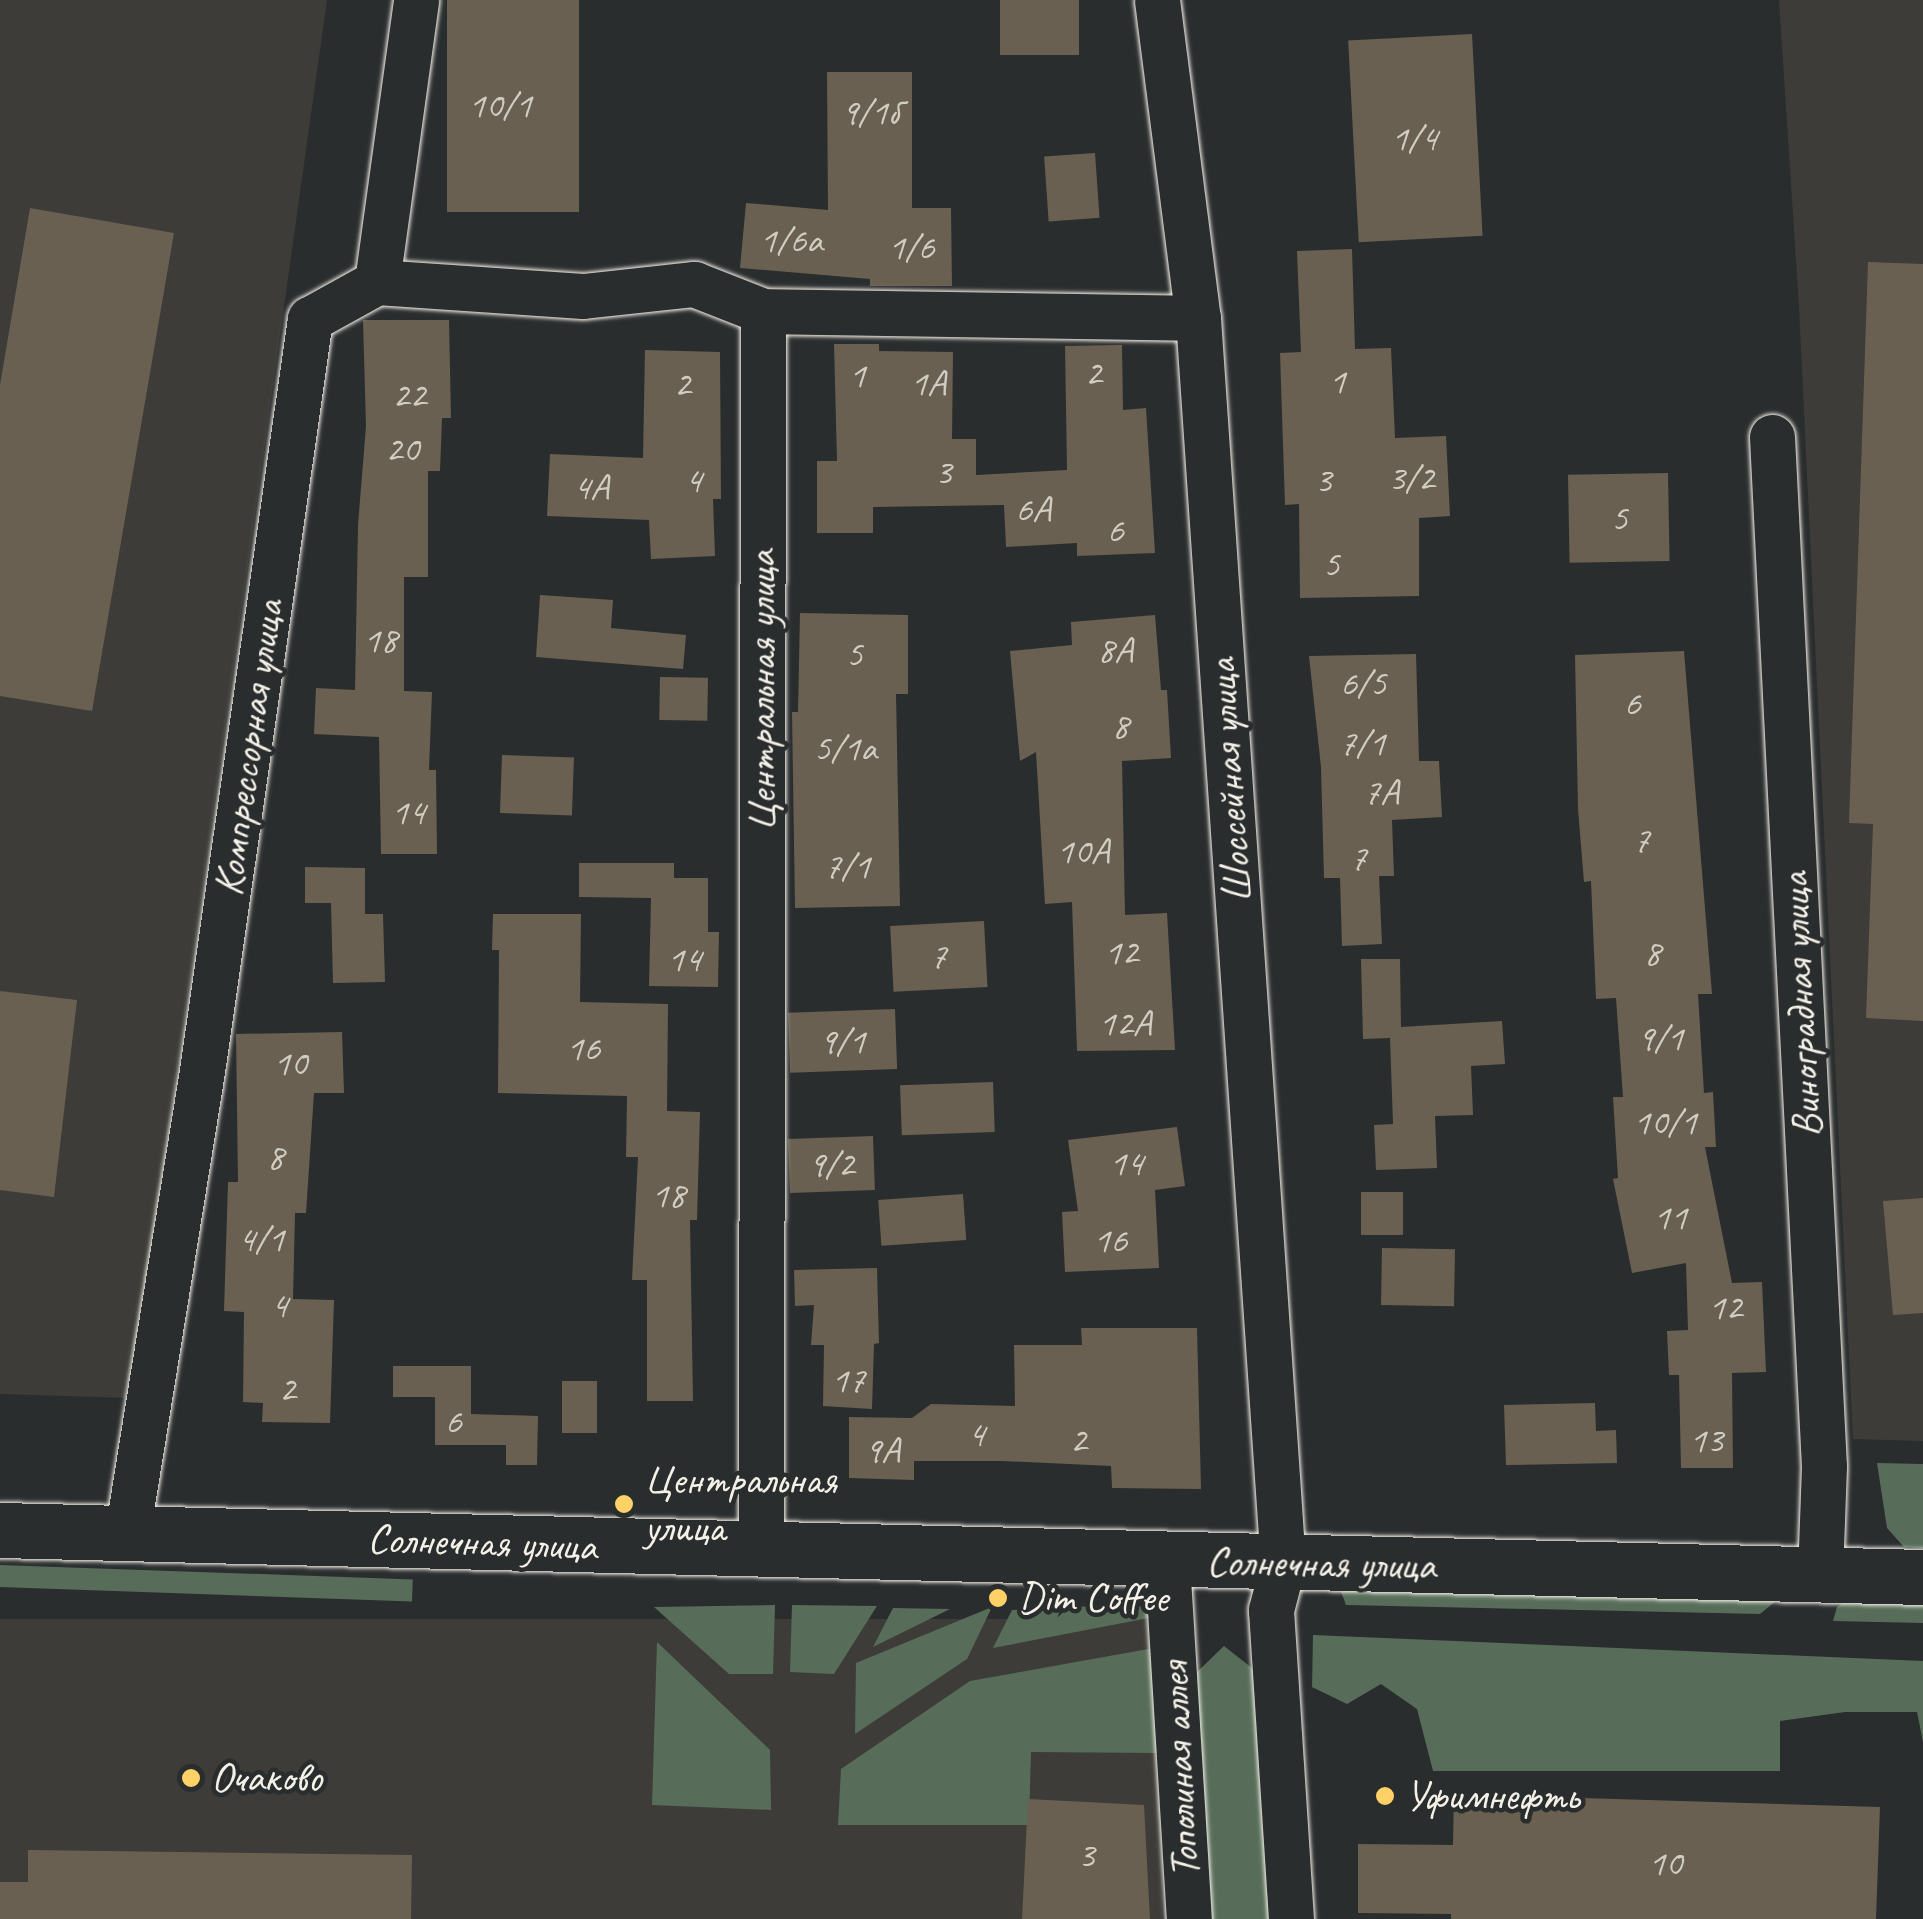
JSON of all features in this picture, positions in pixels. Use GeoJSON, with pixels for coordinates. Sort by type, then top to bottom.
{"type":"FeatureCollection","features":[{"type":"Feature","properties":{"kind":"main road","name":"Солнечная улица"},"geometry":{"type":"LineString","coordinates":[[0,1530],[1283,1564],[1923,1576]]}},
{"type":"Feature","properties":{"kind":"street"},"geometry":{"type":"LineString","coordinates":[[416,0],[377,282],[583,296],[694,284],[763,311],[1198,318]]}},
{"type":"Feature","properties":{"kind":"street","name":"Шоссейная улица"},"geometry":{"type":"LineString","coordinates":[[1157,0],[1198,318],[1283,1564]]}},
{"type":"Feature","properties":{"kind":"street","name":"Компрессорная улица"},"geometry":{"type":"LineString","coordinates":[[127,1534],[202,1070],[310,319],[377,282]]}},
{"type":"Feature","properties":{"kind":"street","name":"Центральная улица"},"geometry":{"type":"LineString","coordinates":[[761,1550],[763,311]]}},
{"type":"Feature","properties":{"kind":"street","name":"Виноградная улица"},"geometry":{"type":"LineString","coordinates":[[1772,437],[1824,1466],[1820,1573]]}},
{"type":"Feature","properties":{"kind":"street","name":"Тополиная аллея"},"geometry":{"type":"LineString","coordinates":[[1167,1561],[1188,1919]]}},
{"type":"Feature","properties":{"kind":"street"},"geometry":{"type":"LineString","coordinates":[[1283,1564],[1271,1610],[1291,1919]]}},
{"type":"Feature","properties":{"kind":"shaded area"},"geometry":{"type":"Polygon","coordinates":[[[0,0],[327,0],[131,1398],[0,1394],[0,0]]]}},
{"type":"Feature","properties":{"kind":"shaded area"},"geometry":{"type":"Polygon","coordinates":[[[1779,0],[1923,0],[1923,1441],[1853,1439],[1799,307],[1779,0]]]}},
{"type":"Feature","properties":{"kind":"shaded area"},"geometry":{"type":"Polygon","coordinates":[[[0,1619],[1162,1619],[1162,1919],[0,1919],[0,1619]]]}},
{"type":"Feature","properties":{"kind":"green space"},"geometry":{"type":"Polygon","coordinates":[[[1877,1463],[1923,1464],[1923,1548],[1904,1547],[1887,1528],[1877,1463]]]}},
{"type":"Feature","properties":{"kind":"green space"},"geometry":{"type":"Polygon","coordinates":[[[0,1565],[413,1579],[412,1601],[0,1587],[0,1565]]]}},
{"type":"Feature","properties":{"kind":"green space"},"geometry":{"type":"Polygon","coordinates":[[[1340,1589],[1777,1600],[1760,1614],[1346,1605],[1340,1589]]]}},
{"type":"Feature","properties":{"kind":"green space"},"geometry":{"type":"Polygon","coordinates":[[[1852,1596],[1923,1596],[1923,1623],[1833,1621],[1837,1607],[1852,1596]]]}},
{"type":"Feature","properties":{"kind":"green space"},"geometry":{"type":"Polygon","coordinates":[[[1137,1604],[1154,1617],[993,1648],[1012,1610],[1137,1604]]]}},
{"type":"Feature","properties":{"kind":"green space"},"geometry":{"type":"Polygon","coordinates":[[[775,1605],[773,1674],[729,1674],[654,1607],[775,1605]]]}},
{"type":"Feature","properties":{"kind":"green space"},"geometry":{"type":"Polygon","coordinates":[[[792,1605],[877,1606],[834,1674],[790,1672],[792,1605]]]}},
{"type":"Feature","properties":{"kind":"green space"},"geometry":{"type":"Polygon","coordinates":[[[992,1607],[967,1659],[855,1734],[856,1663],[992,1607]]]}},
{"type":"Feature","properties":{"kind":"green space"},"geometry":{"type":"Polygon","coordinates":[[[893,1608],[950,1609],[873,1647],[893,1608]]]}},
{"type":"Feature","properties":{"kind":"green space"},"geometry":{"type":"Polygon","coordinates":[[[1313,1635],[1923,1661],[1923,1742],[1917,1712],[1845,1712],[1780,1721],[1780,1771],[1433,1771],[1417,1709],[1381,1684],[1347,1704],[1312,1687],[1313,1635]]]}},
{"type":"Feature","properties":{"kind":"green space"},"geometry":{"type":"Polygon","coordinates":[[[657,1642],[770,1750],[771,1810],[652,1805],[657,1642]]]}},
{"type":"Feature","properties":{"kind":"green space"},"geometry":{"type":"Polygon","coordinates":[[[1224,1646],[1257,1672],[1274,1919],[1210,1919],[1194,1675],[1224,1646]]]}},
{"type":"Feature","properties":{"kind":"green space"},"geometry":{"type":"Polygon","coordinates":[[[1154,1648],[1157,1753],[1031,1752],[1029,1825],[838,1825],[841,1769],[970,1681],[1154,1648]]]}},
{"type":"Feature","properties":{"kind":"building"},"geometry":{"type":"Polygon","coordinates":[[[447,0],[579,0],[579,212],[447,212],[447,0]]]}},
{"type":"Feature","properties":{"kind":"building"},"geometry":{"type":"Polygon","coordinates":[[[1000,0],[1079,0],[1079,55],[1000,55],[1000,0]]]}},
{"type":"Feature","properties":{"kind":"building"},"geometry":{"type":"Polygon","coordinates":[[[1472,34],[1483,236],[1359,242],[1348,40],[1472,34]]]}},
{"type":"Feature","properties":{"kind":"building"},"geometry":{"type":"Polygon","coordinates":[[[827,72],[912,72],[912,208],[951,208],[952,286],[870,286],[870,279],[740,268],[746,203],[828,210],[827,72]]]}},
{"type":"Feature","properties":{"kind":"building"},"geometry":{"type":"Polygon","coordinates":[[[1095,153],[1100,218],[1049,221],[1044,157],[1095,153]]]}},
{"type":"Feature","properties":{"kind":"building"},"geometry":{"type":"Polygon","coordinates":[[[30,208],[174,233],[92,711],[0,696],[0,385],[30,208]]]}},
{"type":"Feature","properties":{"kind":"building"},"geometry":{"type":"Polygon","coordinates":[[[1352,249],[1355,349],[1391,348],[1395,438],[1446,436],[1450,516],[1419,518],[1419,596],[1300,598],[1299,504],[1285,505],[1280,353],[1301,352],[1297,251],[1352,249]]]}},
{"type":"Feature","properties":{"kind":"building"},"geometry":{"type":"Polygon","coordinates":[[[1868,262],[1923,264],[1923,1021],[1866,1018],[1873,824],[1849,823],[1868,262]]]}},
{"type":"Feature","properties":{"kind":"building"},"geometry":{"type":"Polygon","coordinates":[[[363,320],[449,320],[451,418],[442,418],[440,471],[428,471],[428,577],[404,577],[404,691],[432,692],[429,770],[436,770],[437,854],[381,854],[379,737],[314,734],[316,688],[355,690],[358,525],[366,426],[363,320]]]}},
{"type":"Feature","properties":{"kind":"building"},"geometry":{"type":"Polygon","coordinates":[[[834,344],[879,344],[879,351],[953,352],[952,439],[976,439],[976,475],[1067,470],[1065,346],[1122,345],[1123,410],[1146,408],[1155,553],[1077,556],[1077,543],[1006,547],[1004,505],[873,507],[873,533],[817,533],[817,461],[837,461],[834,344]]]}},
{"type":"Feature","properties":{"kind":"building"},"geometry":{"type":"Polygon","coordinates":[[[645,350],[720,352],[721,499],[713,499],[715,556],[651,559],[649,520],[547,516],[550,454],[643,458],[645,350]]]}},
{"type":"Feature","properties":{"kind":"building"},"geometry":{"type":"Polygon","coordinates":[[[1668,473],[1670,561],[1570,563],[1568,475],[1668,473]]]}},
{"type":"Feature","properties":{"kind":"building"},"geometry":{"type":"Polygon","coordinates":[[[540,595],[613,600],[611,628],[686,635],[683,669],[536,657],[540,595]]]}},
{"type":"Feature","properties":{"kind":"building"},"geometry":{"type":"Polygon","coordinates":[[[800,613],[908,615],[908,694],[896,694],[900,906],[795,908],[792,712],[798,712],[800,613]]]}},
{"type":"Feature","properties":{"kind":"building"},"geometry":{"type":"Polygon","coordinates":[[[1155,615],[1161,690],[1167,690],[1171,758],[1122,761],[1125,915],[1167,913],[1175,1050],[1077,1051],[1072,902],[1045,904],[1036,752],[1020,761],[1010,651],[1072,645],[1071,622],[1155,615]]]}},
{"type":"Feature","properties":{"kind":"building"},"geometry":{"type":"Polygon","coordinates":[[[1684,651],[1712,994],[1698,994],[1704,1093],[1713,1092],[1716,1147],[1705,1147],[1732,1283],[1762,1282],[1766,1372],[1732,1373],[1733,1468],[1681,1468],[1679,1375],[1669,1375],[1667,1331],[1688,1330],[1686,1263],[1632,1273],[1613,1179],[1618,1178],[1613,1097],[1623,1097],[1616,998],[1596,999],[1591,881],[1584,882],[1578,809],[1575,655],[1684,651]]]}},
{"type":"Feature","properties":{"kind":"building"},"geometry":{"type":"Polygon","coordinates":[[[1416,654],[1419,761],[1439,761],[1442,817],[1392,820],[1394,876],[1379,876],[1382,944],[1342,946],[1340,878],[1324,878],[1321,767],[1309,656],[1416,654]]]}},
{"type":"Feature","properties":{"kind":"building"},"geometry":{"type":"Polygon","coordinates":[[[660,677],[708,678],[707,721],[659,720],[660,677]]]}},
{"type":"Feature","properties":{"kind":"building"},"geometry":{"type":"Polygon","coordinates":[[[502,755],[574,758],[572,815],[500,813],[502,755]]]}},
{"type":"Feature","properties":{"kind":"building"},"geometry":{"type":"Polygon","coordinates":[[[579,863],[674,863],[674,878],[708,878],[708,932],[719,932],[718,987],[649,986],[651,898],[579,897],[579,863]]]}},
{"type":"Feature","properties":{"kind":"building"},"geometry":{"type":"Polygon","coordinates":[[[305,867],[365,868],[365,914],[383,914],[385,982],[333,983],[331,903],[305,903],[305,867]]]}},
{"type":"Feature","properties":{"kind":"building"},"geometry":{"type":"Polygon","coordinates":[[[493,914],[581,914],[580,1002],[668,1004],[667,1111],[700,1112],[697,1220],[690,1220],[693,1401],[647,1401],[647,1280],[632,1280],[638,1157],[626,1157],[627,1096],[498,1093],[499,950],[492,950],[493,914]]]}},
{"type":"Feature","properties":{"kind":"building"},"geometry":{"type":"Polygon","coordinates":[[[984,921],[987,987],[894,992],[890,926],[984,921]]]}},
{"type":"Feature","properties":{"kind":"building"},"geometry":{"type":"Polygon","coordinates":[[[1361,959],[1400,959],[1401,1027],[1502,1021],[1505,1064],[1471,1066],[1473,1115],[1435,1116],[1437,1168],[1376,1170],[1374,1125],[1393,1124],[1390,1038],[1363,1039],[1361,959]]]}},
{"type":"Feature","properties":{"kind":"building"},"geometry":{"type":"Polygon","coordinates":[[[0,991],[77,1000],[54,1197],[0,1190],[0,991]]]}},
{"type":"Feature","properties":{"kind":"building"},"geometry":{"type":"Polygon","coordinates":[[[895,1009],[897,1069],[790,1073],[788,1013],[895,1009]]]}},
{"type":"Feature","properties":{"kind":"building"},"geometry":{"type":"Polygon","coordinates":[[[342,1032],[344,1093],[314,1093],[306,1213],[295,1213],[293,1299],[334,1300],[330,1423],[262,1422],[263,1403],[243,1402],[244,1312],[224,1311],[228,1182],[238,1182],[236,1034],[342,1032]]]}},
{"type":"Feature","properties":{"kind":"building"},"geometry":{"type":"Polygon","coordinates":[[[993,1082],[995,1132],[902,1135],[900,1085],[993,1082]]]}},
{"type":"Feature","properties":{"kind":"building"},"geometry":{"type":"Polygon","coordinates":[[[1177,1127],[1185,1186],[1155,1190],[1159,1268],[1065,1272],[1062,1212],[1078,1211],[1068,1140],[1177,1127]]]}},
{"type":"Feature","properties":{"kind":"building"},"geometry":{"type":"Polygon","coordinates":[[[873,1136],[875,1190],[790,1193],[788,1139],[873,1136]]]}},
{"type":"Feature","properties":{"kind":"building"},"geometry":{"type":"Polygon","coordinates":[[[1361,1192],[1403,1192],[1403,1235],[1361,1235],[1361,1192]]]}},
{"type":"Feature","properties":{"kind":"building"},"geometry":{"type":"Polygon","coordinates":[[[963,1194],[966,1240],[881,1246],[878,1200],[963,1194]]]}},
{"type":"Feature","properties":{"kind":"building"},"geometry":{"type":"Polygon","coordinates":[[[1923,1198],[1923,1313],[1893,1315],[1883,1201],[1923,1198]]]}},
{"type":"Feature","properties":{"kind":"building"},"geometry":{"type":"Polygon","coordinates":[[[1382,1248],[1455,1249],[1454,1306],[1381,1305],[1382,1248]]]}},
{"type":"Feature","properties":{"kind":"building"},"geometry":{"type":"Polygon","coordinates":[[[877,1268],[879,1343],[874,1344],[872,1409],[823,1406],[824,1345],[811,1345],[814,1305],[795,1306],[794,1270],[877,1268]]]}},
{"type":"Feature","properties":{"kind":"building"},"geometry":{"type":"Polygon","coordinates":[[[1081,1328],[1197,1328],[1201,1489],[1112,1488],[1111,1466],[1003,1461],[914,1461],[914,1480],[849,1478],[849,1417],[912,1418],[931,1404],[1015,1406],[1014,1345],[1082,1345],[1081,1328]]]}},
{"type":"Feature","properties":{"kind":"building"},"geometry":{"type":"Polygon","coordinates":[[[393,1366],[471,1366],[471,1414],[538,1416],[537,1465],[506,1465],[506,1445],[435,1445],[435,1397],[393,1397],[393,1366]]]}},
{"type":"Feature","properties":{"kind":"building"},"geometry":{"type":"Polygon","coordinates":[[[562,1381],[597,1381],[597,1433],[562,1433],[562,1381]]]}},
{"type":"Feature","properties":{"kind":"building"},"geometry":{"type":"Polygon","coordinates":[[[1595,1403],[1596,1431],[1616,1430],[1617,1463],[1506,1465],[1504,1405],[1595,1403]]]}},
{"type":"Feature","properties":{"kind":"building"},"geometry":{"type":"Polygon","coordinates":[[[1454,1794],[1880,1807],[1876,1919],[1451,1919],[1451,1914],[1358,1913],[1358,1844],[1453,1845],[1454,1794]]]}},
{"type":"Feature","properties":{"kind":"building"},"geometry":{"type":"Polygon","coordinates":[[[1028,1799],[1144,1805],[1150,1919],[1022,1919],[1028,1799]]]}},
{"type":"Feature","properties":{"kind":"building"},"geometry":{"type":"Polygon","coordinates":[[[28,1850],[412,1855],[411,1919],[0,1919],[0,1882],[28,1882],[28,1850]]]}},
{"type":"Feature","properties":{"kind":"place","name":"Центральная улица"},"geometry":{"type":"Point","coordinates":[624,1504]}},
{"type":"Feature","properties":{"kind":"place","name":"Dim Coffee"},"geometry":{"type":"Point","coordinates":[998,1598]}},
{"type":"Feature","properties":{"kind":"place","name":"Очаково"},"geometry":{"type":"Point","coordinates":[191,1778]}},
{"type":"Feature","properties":{"kind":"place","name":"Уфимнефть"},"geometry":{"type":"Point","coordinates":[1385,1796]}}]}
